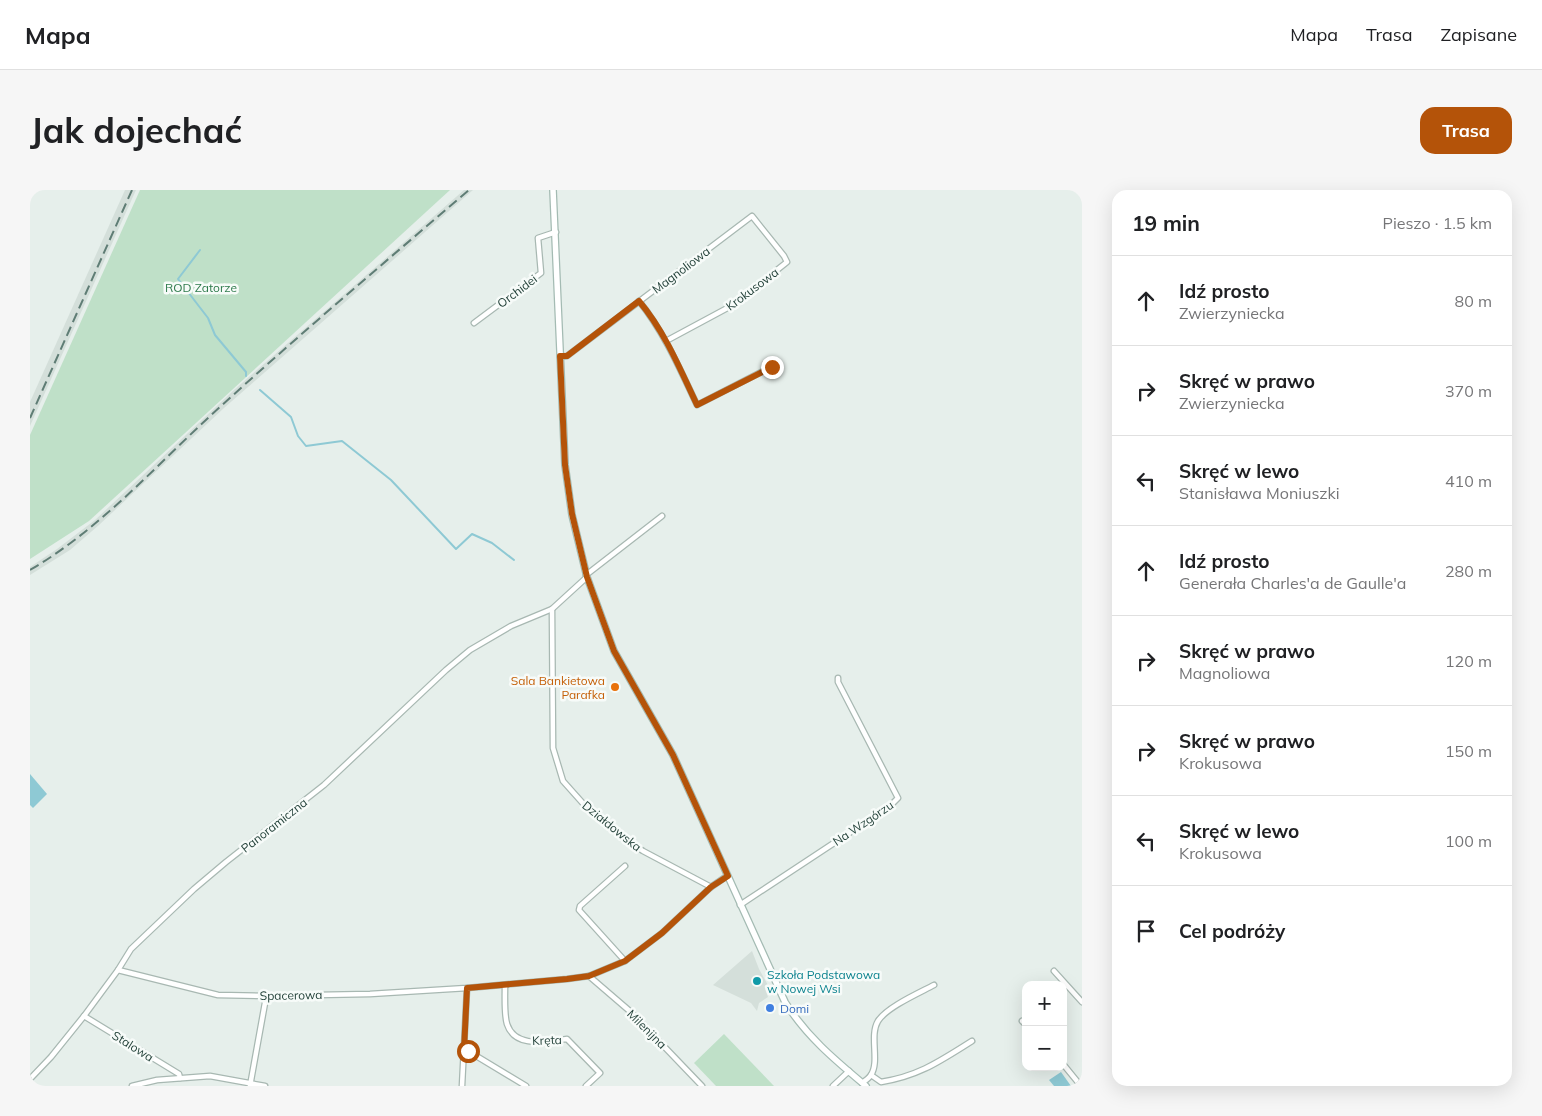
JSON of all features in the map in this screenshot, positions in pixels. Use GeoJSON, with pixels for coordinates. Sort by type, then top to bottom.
{"type":"FeatureCollection","features":[{"type":"Feature","properties":{"kind":"main road"},"geometry":{"type":"LineString","coordinates":[[553,190],[565,465],[572,514],[586,576],[614,651],[673,755],[785,1002],[796,1020],[812,1038],[864,1084]]}},
{"type":"Feature","properties":{"kind":"street","name":"Magnoliowa"},"geometry":{"type":"LineString","coordinates":[[560,356],[567,356],[752,216]]}},
{"type":"Feature","properties":{"kind":"street","name":"Krokusowa"},"geometry":{"type":"LineString","coordinates":[[666,341],[733,305],[787,262],[752,216]]}},
{"type":"Feature","properties":{"kind":"street","name":"Orchidei"},"geometry":{"type":"LineString","coordinates":[[474,323],[541,273],[538,238],[556,232]]}},
{"type":"Feature","properties":{"kind":"street"},"geometry":{"type":"LineString","coordinates":[[639,301],[651,315],[666,341],[697,405],[772,367]]}},
{"type":"Feature","properties":{"kind":"street"},"geometry":{"type":"LineString","coordinates":[[552,609],[586,576],[662,516]]}},
{"type":"Feature","properties":{"kind":"street","name":"Działdowska"},"geometry":{"type":"LineString","coordinates":[[552,609],[553,748],[563,781],[588,809],[625,840],[711,887]]}},
{"type":"Feature","properties":{"kind":"street","name":"Panoramiczna"},"geometry":{"type":"LineString","coordinates":[[30,1079],[51,1057],[84,1016],[131,949],[194,889],[324,785],[464,655],[511,626],[552,609]]}},
{"type":"Feature","properties":{"kind":"street","name":"Na Wzgórzu"},"geometry":{"type":"LineString","coordinates":[[740,905],[890,806],[898,798],[838,682],[838,678]]}},
{"type":"Feature","properties":{"kind":"street"},"geometry":{"type":"LineString","coordinates":[[625,866],[580,906],[579,910],[625,961]]}},
{"type":"Feature","properties":{"kind":"street"},"geometry":{"type":"LineString","coordinates":[[711,887],[728,876]]}},
{"type":"Feature","properties":{"kind":"street","name":"Spacerowa"},"geometry":{"type":"LineString","coordinates":[[118,970],[218,995],[264,996],[370,994],[505,985],[589,976],[625,961],[662,933],[711,887]]}},
{"type":"Feature","properties":{"kind":"street"},"geometry":{"type":"LineString","coordinates":[[1054,971],[1082,1002]]}},
{"type":"Feature","properties":{"kind":"street","name":"Milenijna"},"geometry":{"type":"LineString","coordinates":[[589,976],[632,1013],[702,1086]]}},
{"type":"Feature","properties":{"kind":"street"},"geometry":{"type":"LineString","coordinates":[[864,1084],[871,1075],[874,1063],[874,1029],[878,1022],[889,1010],[934,984]]}},
{"type":"Feature","properties":{"kind":"street","name":"Kręta"},"geometry":{"type":"LineString","coordinates":[[505,985],[507,1023],[511,1032],[527,1042],[567,1039],[600,1073],[586,1086]]}},
{"type":"Feature","properties":{"kind":"street"},"geometry":{"type":"LineString","coordinates":[[462,1086],[467,988]]}},
{"type":"Feature","properties":{"kind":"street"},"geometry":{"type":"LineString","coordinates":[[251,1084],[265,1003],[264,996]]}},
{"type":"Feature","properties":{"kind":"street","name":"Stalowa"},"geometry":{"type":"LineString","coordinates":[[84,1016],[179,1074],[180,1078]]}},
{"type":"Feature","properties":{"kind":"street"},"geometry":{"type":"LineString","coordinates":[[871,1075],[881,1082],[908,1076],[927,1069],[972,1042]]}},
{"type":"Feature","properties":{"kind":"street"},"geometry":{"type":"LineString","coordinates":[[464,1050],[490,1063],[526,1086]]}},
{"type":"Feature","properties":{"kind":"street"},"geometry":{"type":"LineString","coordinates":[[1067,1069],[1082,1086]]}},
{"type":"Feature","properties":{"kind":"street"},"geometry":{"type":"LineString","coordinates":[[833,1086],[849,1071]]}},
{"type":"Feature","properties":{"kind":"street"},"geometry":{"type":"LineString","coordinates":[[132,1086],[157,1080],[210,1076],[266,1086]]}},
{"type":"Feature","properties":{"kind":"shaded area"},"geometry":{"type":"Polygon","coordinates":[[[125,190],[136,190],[30,426],[30,402],[125,190]]]}},
{"type":"Feature","properties":{"kind":"shaded area"},"geometry":{"type":"Polygon","coordinates":[[[464,190],[473,190],[224,408],[99,525],[70,550],[30,575],[30,567],[95,520],[234,390],[464,190]]]}},
{"type":"Feature","properties":{"kind":"shaded area"},"geometry":{"type":"Polygon","coordinates":[[[752,951],[769,987],[765,989],[768,997],[759,1003],[757,1011],[751,1003],[713,985],[752,951]]]}},
{"type":"Feature","properties":{"kind":"green space","name":"ROD Zatorze"},"geometry":{"type":"Polygon","coordinates":[[[140,190],[450,190],[89,521],[30,559],[30,435],[140,190]]]}},
{"type":"Feature","properties":{"kind":"green space"},"geometry":{"type":"Polygon","coordinates":[[[724,1034],[774,1086],[716,1086],[694,1063],[724,1034]]]}},
{"type":"Feature","properties":{"kind":"water"},"geometry":{"type":"Polygon","coordinates":[[[30,774],[47,794],[33,808],[30,805],[30,774]]]}},
{"type":"Feature","properties":{"kind":"water"},"geometry":{"type":"Polygon","coordinates":[[[1061,1072],[1071,1086],[1054,1086],[1049,1080],[1061,1072]]]}},
{"type":"Feature","properties":{"kind":"waterway"},"geometry":{"type":"LineString","coordinates":[[200,250],[178,279],[208,318],[215,335],[246,372],[246,376]]}},
{"type":"Feature","properties":{"kind":"waterway"},"geometry":{"type":"LineString","coordinates":[[260,390],[291,417],[298,436],[306,446],[342,441],[391,480],[456,549],[472,534],[492,543],[514,560]]}},
{"type":"Feature","properties":{"kind":"railway"},"geometry":{"type":"LineString","coordinates":[[30,418],[132,190]]}},
{"type":"Feature","properties":{"kind":"railway"},"geometry":{"type":"LineString","coordinates":[[30,570],[81,535],[105,515],[251,379],[469,190]]}},
{"type":"Feature","properties":{"kind":"place","name":"Sala Bankietowa Parafka"},"geometry":{"type":"Point","coordinates":[615,687]}},
{"type":"Feature","properties":{"kind":"place","name":"Szkoła Podstawowa w Nowej Wsi"},"geometry":{"type":"Point","coordinates":[757,981]}},
{"type":"Feature","properties":{"kind":"place","name":"Domi"},"geometry":{"type":"Point","coordinates":[770,1008]}},
{"type":"Feature","properties":{"kind":"route"},"geometry":{"type":"LineString","coordinates":[[468,1051],[464,1050],[467,988],[589,976],[625,961],[662,933],[711,887],[728,876],[673,755],[614,651],[587,577],[572,514],[565,465],[560,356],[567,356],[639,301],[651,315],[666,341],[697,405],[772,367]]}}]}
